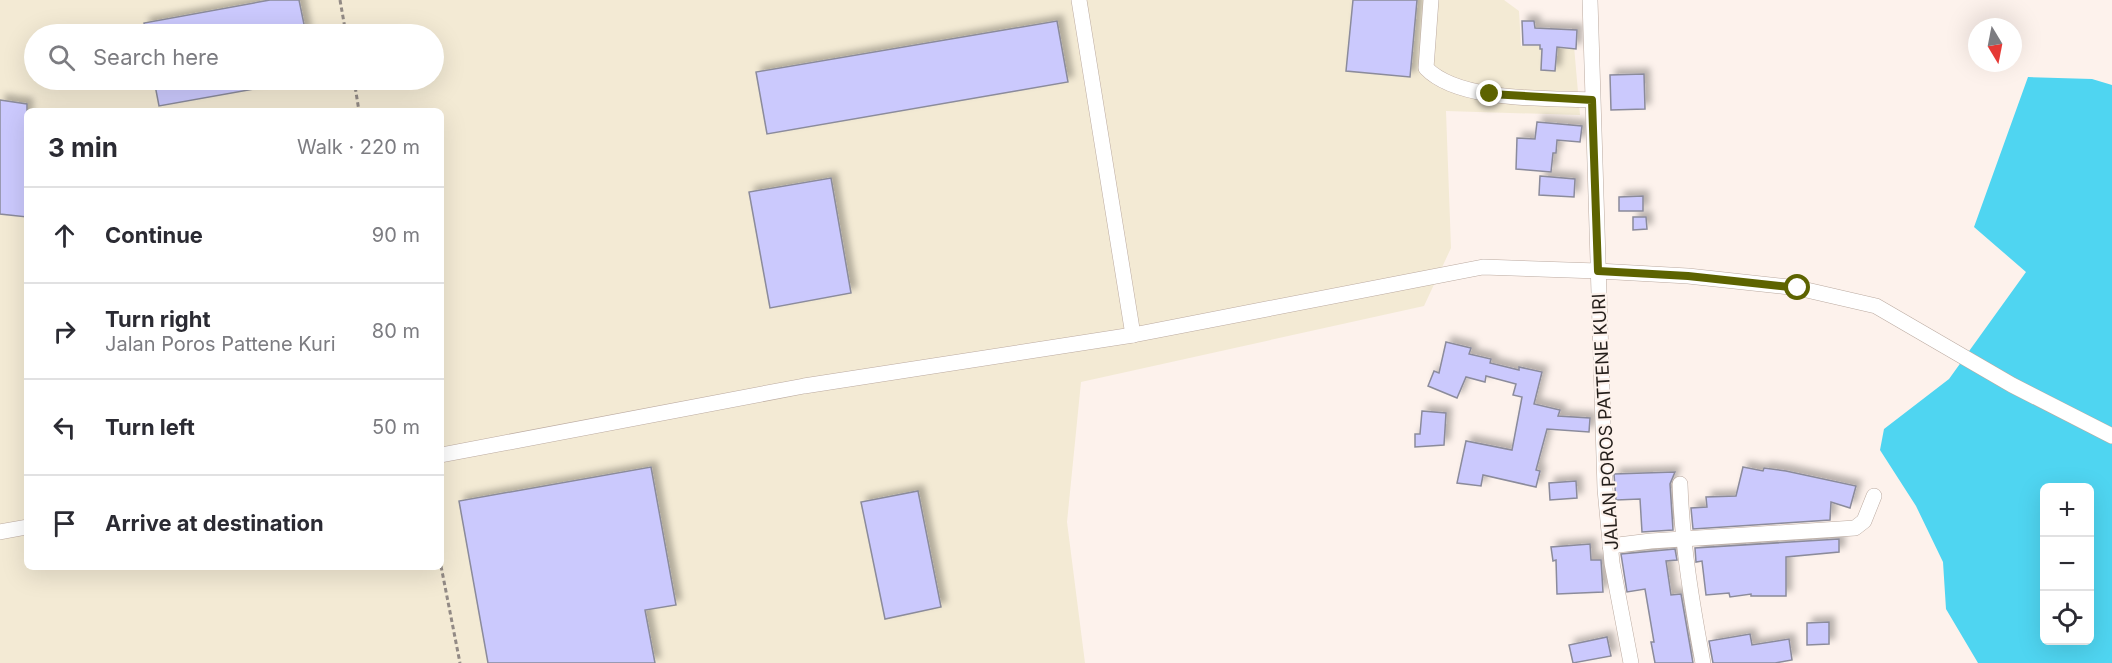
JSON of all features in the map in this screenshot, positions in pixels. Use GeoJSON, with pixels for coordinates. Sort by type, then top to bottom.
{"type":"FeatureCollection","features":[{"type":"Feature","properties":{"kind":"street"},"geometry":{"type":"LineString","coordinates":[[1079,0],[1132,335]]}},
{"type":"Feature","properties":{"kind":"street"},"geometry":{"type":"LineString","coordinates":[[1431,0],[1426,68],[1434,76],[1467,90],[1490,94],[1592,100]]}},
{"type":"Feature","properties":{"kind":"street","name":"JALAN POROS PATTENE KURI"},"geometry":{"type":"LineString","coordinates":[[1590,0],[1605,489],[1610,546],[1631,663]]}},
{"type":"Feature","properties":{"kind":"street"},"geometry":{"type":"LineString","coordinates":[[444,454],[804,386],[1132,335],[1483,267],[1688,276],[1798,288],[1876,306],[2012,385],[2112,436]]}},
{"type":"Feature","properties":{"kind":"street"},"geometry":{"type":"LineString","coordinates":[[1680,484],[1689,585],[1702,663]]}},
{"type":"Feature","properties":{"kind":"street"},"geometry":{"type":"LineString","coordinates":[[1610,546],[1856,528],[1864,521],[1874,496]]}},
{"type":"Feature","properties":{"kind":"street"},"geometry":{"type":"LineString","coordinates":[[0,532],[24,528]]}},
{"type":"Feature","properties":{"kind":"path"},"geometry":{"type":"LineString","coordinates":[[340,0],[344,24]]}},
{"type":"Feature","properties":{"kind":"path"},"geometry":{"type":"LineString","coordinates":[[356,90],[359,108]]}},
{"type":"Feature","properties":{"kind":"path"},"geometry":{"type":"LineString","coordinates":[[442,570],[460,663]]}},
{"type":"Feature","properties":{"kind":"shaded area"},"geometry":{"type":"Polygon","coordinates":[[[0,0],[1504,0],[1519,11],[1521,46],[1574,46],[1580,115],[1446,111],[1451,248],[1424,306],[1081,382],[1067,522],[1085,663],[0,663],[0,0]]]}},
{"type":"Feature","properties":{"kind":"water"},"geometry":{"type":"Polygon","coordinates":[[[2028,77],[2092,79],[2112,85],[2112,663],[1978,663],[1946,609],[1943,562],[1916,506],[1880,450],[1884,429],[1949,379],[2026,272],[1974,227],[2028,77]]]}},
{"type":"Feature","properties":{"kind":"building"},"geometry":{"type":"Polygon","coordinates":[[[270,0],[299,0],[304,24],[144,24],[270,0]]]}},
{"type":"Feature","properties":{"kind":"building"},"geometry":{"type":"Polygon","coordinates":[[[1353,0],[1417,0],[1410,77],[1346,71],[1353,0]]]}},
{"type":"Feature","properties":{"kind":"building"},"geometry":{"type":"Polygon","coordinates":[[[1057,21],[1068,82],[767,134],[756,72],[1057,21]]]}},
{"type":"Feature","properties":{"kind":"building"},"geometry":{"type":"Polygon","coordinates":[[[1522,21],[1534,21],[1535,28],[1577,30],[1576,49],[1557,47],[1555,71],[1541,70],[1542,49],[1540,45],[1523,45],[1522,21]]]}},
{"type":"Feature","properties":{"kind":"building"},"geometry":{"type":"Polygon","coordinates":[[[1644,74],[1645,109],[1611,110],[1610,75],[1644,74]]]}},
{"type":"Feature","properties":{"kind":"building"},"geometry":{"type":"Polygon","coordinates":[[[156,90],[249,90],[159,106],[156,90]]]}},
{"type":"Feature","properties":{"kind":"building"},"geometry":{"type":"Polygon","coordinates":[[[0,100],[27,104],[27,108],[24,108],[24,217],[0,214],[0,100]]]}},
{"type":"Feature","properties":{"kind":"building"},"geometry":{"type":"Polygon","coordinates":[[[1537,122],[1582,126],[1580,142],[1557,140],[1551,172],[1516,169],[1517,138],[1535,139],[1537,122]]]}},
{"type":"Feature","properties":{"kind":"building"},"geometry":{"type":"Polygon","coordinates":[[[1540,176],[1575,179],[1574,197],[1539,195],[1540,176]]]}},
{"type":"Feature","properties":{"kind":"building"},"geometry":{"type":"Polygon","coordinates":[[[831,178],[851,293],[770,308],[749,192],[831,178]]]}},
{"type":"Feature","properties":{"kind":"building"},"geometry":{"type":"Polygon","coordinates":[[[1643,196],[1643,211],[1619,211],[1619,197],[1643,196]]]}},
{"type":"Feature","properties":{"kind":"building"},"geometry":{"type":"Polygon","coordinates":[[[1633,217],[1646,217],[1647,229],[1633,230],[1633,217]]]}},
{"type":"Feature","properties":{"kind":"building"},"geometry":{"type":"Polygon","coordinates":[[[1446,342],[1471,348],[1469,354],[1491,359],[1490,363],[1519,370],[1519,367],[1542,372],[1534,404],[1560,410],[1558,416],[1590,418],[1589,432],[1547,429],[1536,470],[1540,471],[1536,487],[1483,475],[1481,486],[1457,483],[1466,441],[1512,450],[1522,397],[1513,395],[1516,384],[1486,376],[1485,382],[1466,377],[1457,398],[1428,386],[1434,371],[1439,373],[1446,342]]]}},
{"type":"Feature","properties":{"kind":"building"},"geometry":{"type":"Polygon","coordinates":[[[1422,411],[1446,413],[1444,445],[1415,447],[1415,434],[1420,434],[1422,411]]]}},
{"type":"Feature","properties":{"kind":"building"},"geometry":{"type":"Polygon","coordinates":[[[651,467],[676,605],[645,610],[655,663],[488,663],[459,501],[651,467]]]}},
{"type":"Feature","properties":{"kind":"building"},"geometry":{"type":"Polygon","coordinates":[[[1743,467],[1763,471],[1764,468],[1786,471],[1856,486],[1850,508],[1831,502],[1830,520],[1693,529],[1691,508],[1707,507],[1706,497],[1736,496],[1743,467]]]}},
{"type":"Feature","properties":{"kind":"building"},"geometry":{"type":"Polygon","coordinates":[[[1675,472],[1670,484],[1673,530],[1642,532],[1640,499],[1616,500],[1614,474],[1675,472]]]}},
{"type":"Feature","properties":{"kind":"building"},"geometry":{"type":"Polygon","coordinates":[[[1576,481],[1577,498],[1550,500],[1549,483],[1576,481]]]}},
{"type":"Feature","properties":{"kind":"building"},"geometry":{"type":"Polygon","coordinates":[[[918,491],[941,607],[885,619],[861,502],[918,491]]]}},
{"type":"Feature","properties":{"kind":"building"},"geometry":{"type":"Polygon","coordinates":[[[1839,539],[1839,552],[1786,557],[1786,596],[1751,596],[1751,594],[1730,597],[1729,593],[1706,595],[1702,561],[1696,562],[1695,548],[1839,539]]]}},
{"type":"Feature","properties":{"kind":"building"},"geometry":{"type":"Polygon","coordinates":[[[1590,544],[1591,560],[1601,560],[1603,592],[1557,594],[1556,560],[1553,561],[1551,547],[1590,544]]]}},
{"type":"Feature","properties":{"kind":"building"},"geometry":{"type":"Polygon","coordinates":[[[1675,549],[1677,560],[1666,561],[1671,595],[1681,594],[1693,663],[1655,663],[1651,642],[1654,642],[1645,589],[1627,592],[1621,554],[1675,549]]]}},
{"type":"Feature","properties":{"kind":"building"},"geometry":{"type":"Polygon","coordinates":[[[1829,622],[1829,644],[1807,645],[1807,623],[1829,622]]]}},
{"type":"Feature","properties":{"kind":"building"},"geometry":{"type":"Polygon","coordinates":[[[1750,634],[1752,645],[1789,639],[1792,660],[1775,663],[1713,663],[1709,641],[1750,634]]]}},
{"type":"Feature","properties":{"kind":"building"},"geometry":{"type":"Polygon","coordinates":[[[1607,637],[1611,656],[1573,663],[1569,645],[1607,637]]]}},
{"type":"Feature","properties":{"kind":"route"},"geometry":{"type":"LineString","coordinates":[[1490,94],[1592,100],[1598,271],[1688,276],[1798,288]]}}]}
